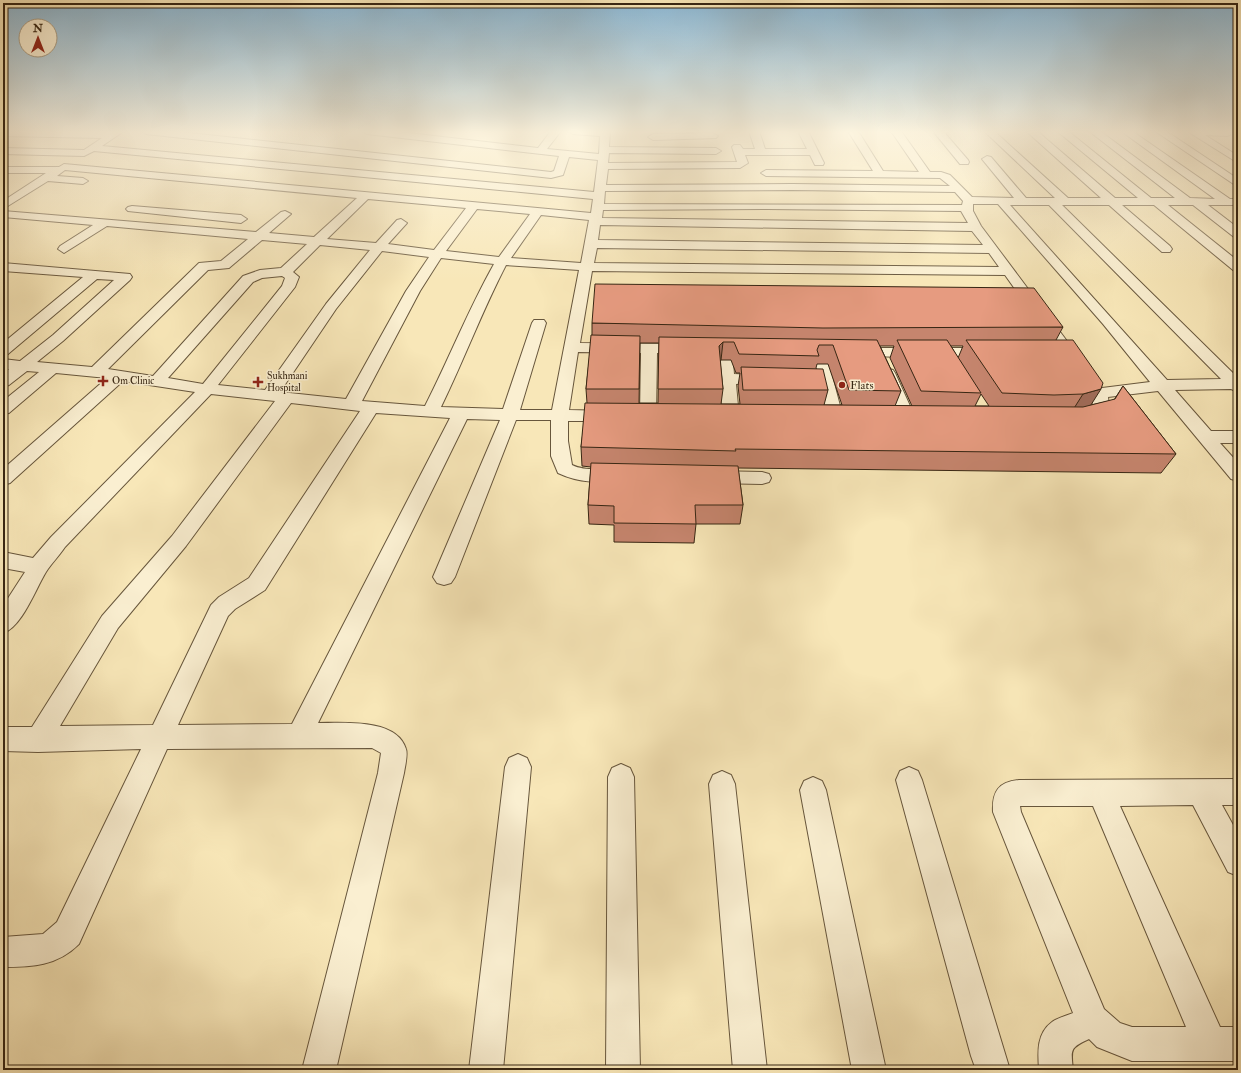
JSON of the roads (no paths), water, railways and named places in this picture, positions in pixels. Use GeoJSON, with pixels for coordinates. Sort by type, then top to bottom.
{"type":"FeatureCollection","features":[{"type":"Feature","properties":{"kind":"street"},"geometry":{"type":"LineString","coordinates":[[3,206],[41,181]]}},
{"type":"Feature","properties":{"kind":"street"},"geometry":{"type":"LineString","coordinates":[[81,181],[92,182]]}},
{"type":"Feature","properties":{"kind":"street"},"geometry":{"type":"LineString","coordinates":[[184,181],[470,211],[538,211],[792,187],[960,189]]}},
{"type":"Feature","properties":{"kind":"street"},"geometry":{"type":"LineString","coordinates":[[405,181],[597,206],[976,227]]}},
{"type":"Feature","properties":{"kind":"street"},"geometry":{"type":"LineString","coordinates":[[600,181],[597,206],[559,415],[561,454],[564,469],[581,474],[636,476]]}},
{"type":"Feature","properties":{"kind":"street"},"geometry":{"type":"LineString","coordinates":[[952,181],[960,189],[968,204],[976,227],[1031,301],[1059,352],[1098,394],[1101,406],[1096,413],[1064,420]]}},
{"type":"Feature","properties":{"kind":"street"},"geometry":{"type":"LineString","coordinates":[[1005,181],[1023,202]]}},
{"type":"Feature","properties":{"kind":"street"},"geometry":{"type":"LineString","coordinates":[[1038,181],[1236,386]]}},
{"type":"Feature","properties":{"kind":"street"},"geometry":{"type":"LineString","coordinates":[[1087,181],[1166,249]]}},
{"type":"Feature","properties":{"kind":"street"},"geometry":{"type":"LineString","coordinates":[[1126,181],[1238,267]]}},
{"type":"Feature","properties":{"kind":"street"},"geometry":{"type":"LineString","coordinates":[[1163,181],[1238,234]]}},
{"type":"Feature","properties":{"kind":"street"},"geometry":{"type":"LineString","coordinates":[[1202,181],[1235,203]]}},
{"type":"Feature","properties":{"kind":"street"},"geometry":{"type":"LineString","coordinates":[[193,190],[360,200]]}},
{"type":"Feature","properties":{"kind":"street"},"geometry":{"type":"LineString","coordinates":[[157,381],[248,279],[260,274],[285,272],[360,200]]}},
{"type":"Feature","properties":{"kind":"street"},"geometry":{"type":"LineString","coordinates":[[597,206],[767,206],[968,204],[1002,202],[1190,201],[1235,203]]}},
{"type":"Feature","properties":{"kind":"street"},"geometry":{"type":"LineString","coordinates":[[1002,202],[1162,384],[1238,475]]}},
{"type":"Feature","properties":{"kind":"street"},"geometry":{"type":"LineString","coordinates":[[132,209],[241,219]]}},
{"type":"Feature","properties":{"kind":"street"},"geometry":{"type":"LineString","coordinates":[[3,952],[50,949],[59,943],[68,933],[219,611],[231,600],[248,592],[257,584],[361,405],[413,291],[470,211]]}},
{"type":"Feature","properties":{"kind":"street"},"geometry":{"type":"LineString","coordinates":[[431,411],[455,363],[478,308],[502,261],[538,211]]}},
{"type":"Feature","properties":{"kind":"street"},"geometry":{"type":"LineString","coordinates":[[163,227],[182,213]]}},
{"type":"Feature","properties":{"kind":"street"},"geometry":{"type":"LineString","coordinates":[[3,214],[378,247],[502,261],[586,267],[1009,271]]}},
{"type":"Feature","properties":{"kind":"street"},"geometry":{"type":"LineString","coordinates":[[96,372],[204,266],[224,264],[285,214]]}},
{"type":"Feature","properties":{"kind":"street"},"geometry":{"type":"LineString","coordinates":[[64,249],[104,223]]}},
{"type":"Feature","properties":{"kind":"street"},"geometry":{"type":"LineString","coordinates":[[38,740],[110,622],[179,541],[278,397],[346,285],[378,247],[401,223]]}},
{"type":"Feature","properties":{"kind":"street"},"geometry":{"type":"LineString","coordinates":[[590,244],[991,249]]}},
{"type":"Feature","properties":{"kind":"street"},"geometry":{"type":"LineString","coordinates":[[3,267],[125,277],[58,338],[3,382]]}},
{"type":"Feature","properties":{"kind":"street"},"geometry":{"type":"LineString","coordinates":[[3,624],[25,592],[38,567],[58,542],[207,389],[288,287],[292,277],[285,272]]}},
{"type":"Feature","properties":{"kind":"street"},"geometry":{"type":"LineString","coordinates":[[3,351],[96,274]]}},
{"type":"Feature","properties":{"kind":"street"},"geometry":{"type":"LineString","coordinates":[[580,296],[596,296]]}},
{"type":"Feature","properties":{"kind":"street"},"geometry":{"type":"LineString","coordinates":[[1016,301],[1031,301]]}},
{"type":"Feature","properties":{"kind":"street"},"geometry":{"type":"LineString","coordinates":[[444,577],[510,416],[539,323]]}},
{"type":"Feature","properties":{"kind":"street"},"geometry":{"type":"LineString","coordinates":[[571,347],[718,350],[727,379],[731,417]]}},
{"type":"Feature","properties":{"kind":"street"},"geometry":{"type":"LineString","coordinates":[[3,364],[96,372],[207,389],[278,397],[461,414],[510,416],[642,416],[649,348]]}},
{"type":"Feature","properties":{"kind":"street"},"geometry":{"type":"LineString","coordinates":[[835,417],[817,380],[823,353],[878,353],[949,360],[998,353]]}},
{"type":"Feature","properties":{"kind":"street"},"geometry":{"type":"LineString","coordinates":[[878,353],[908,417]]}},
{"type":"Feature","properties":{"kind":"street"},"geometry":{"type":"LineString","coordinates":[[3,409],[53,368]]}},
{"type":"Feature","properties":{"kind":"street"},"geometry":{"type":"LineString","coordinates":[[3,479],[120,375]]}},
{"type":"Feature","properties":{"kind":"street"},"geometry":{"type":"LineString","coordinates":[[727,379],[780,380]]}},
{"type":"Feature","properties":{"kind":"street"},"geometry":{"type":"LineString","coordinates":[[1098,394],[1128,387],[1162,384],[1236,386]]}},
{"type":"Feature","properties":{"kind":"street"},"geometry":{"type":"LineString","coordinates":[[299,736],[344,644],[410,520],[461,414]]}},
{"type":"Feature","properties":{"kind":"street"},"geometry":{"type":"LineString","coordinates":[[1205,437],[1238,437]]}},
{"type":"Feature","properties":{"kind":"street"},"geometry":{"type":"LineString","coordinates":[[699,477],[762,478]]}},
{"type":"Feature","properties":{"kind":"street"},"geometry":{"type":"LineString","coordinates":[[3,560],[38,567]]}},
{"type":"Feature","properties":{"kind":"street"},"geometry":{"type":"LineString","coordinates":[[3,739],[38,740],[372,736],[388,742],[394,750],[391,773],[319,1070]]}},
{"type":"Feature","properties":{"kind":"street"},"geometry":{"type":"LineString","coordinates":[[486,1070],[518,767]]}},
{"type":"Feature","properties":{"kind":"street"},"geometry":{"type":"LineString","coordinates":[[621,777],[623,1070]]}},
{"type":"Feature","properties":{"kind":"street"},"geometry":{"type":"LineString","coordinates":[[909,780],[993,1070]]}},
{"type":"Feature","properties":{"kind":"street"},"geometry":{"type":"LineString","coordinates":[[722,784],[750,1070]]}},
{"type":"Feature","properties":{"kind":"street"},"geometry":{"type":"LineString","coordinates":[[813,790],[869,1070]]}},
{"type":"Feature","properties":{"kind":"street"},"geometry":{"type":"LineString","coordinates":[[1200,792],[1238,862]]}},
{"type":"Feature","properties":{"kind":"street"},"geometry":{"type":"LineString","coordinates":[[1101,793],[1224,1044],[1132,1044],[1109,1035],[1092,1021],[1007,812],[1006,800],[1011,794],[1019,793],[1238,792]]}},
{"type":"Feature","properties":{"kind":"street"},"geometry":{"type":"LineString","coordinates":[[1056,1070],[1054,1047],[1063,1034],[1092,1021]]}},
{"type":"Feature","properties":{"kind":"place","name":"Om Clinic"},"geometry":{"type":"Point","coordinates":[103,381]}},
{"type":"Feature","properties":{"kind":"place","name":"Sukhmani Hospital"},"geometry":{"type":"Point","coordinates":[258,382]}},
{"type":"Feature","properties":{"kind":"place","name":"Flats"},"geometry":{"type":"Point","coordinates":[842,385]}}]}
